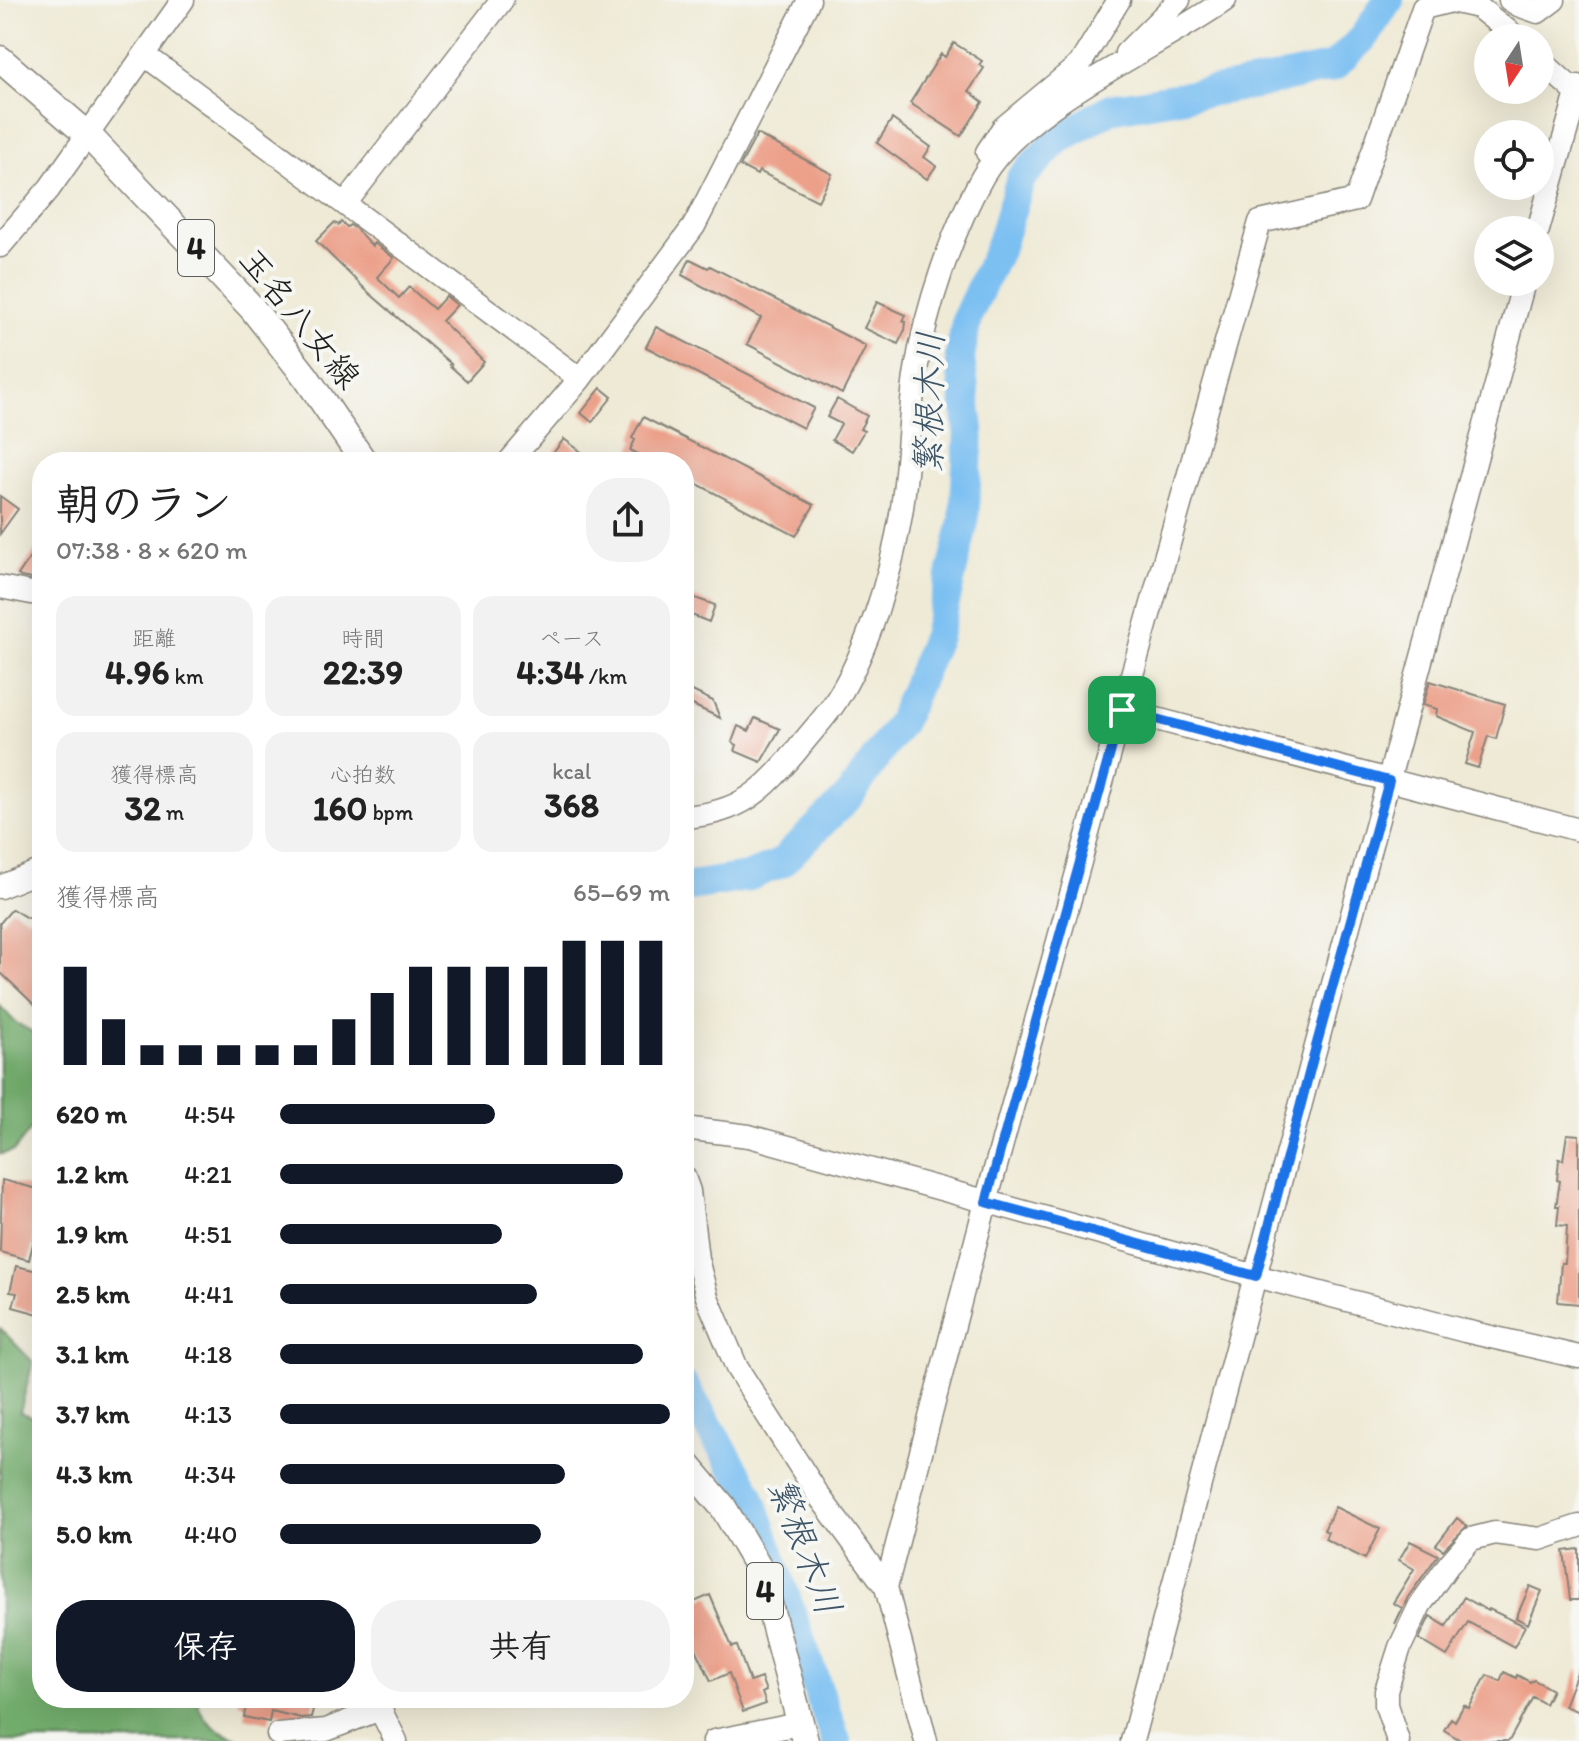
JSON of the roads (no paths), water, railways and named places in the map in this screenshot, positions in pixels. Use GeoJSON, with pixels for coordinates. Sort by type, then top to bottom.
{"type":"FeatureCollection","features":[{"type":"Feature","properties":{"kind":"main road","name":"玉名八女線"},"geometry":{"type":"LineString","coordinates":[[0,59],[88,135],[252,308],[306,377],[357,452]]}},
{"type":"Feature","properties":{"kind":"main road","name":"4"},"geometry":{"type":"LineString","coordinates":[[694,1473],[723,1507],[760,1570],[802,1732]]}},
{"type":"Feature","properties":{"kind":"street"},"geometry":{"type":"LineString","coordinates":[[0,246],[49,189],[183,0]]}},
{"type":"Feature","properties":{"kind":"street"},"geometry":{"type":"LineString","coordinates":[[345,204],[502,0]]}},
{"type":"Feature","properties":{"kind":"street"},"geometry":{"type":"LineString","coordinates":[[518,452],[580,379],[694,226],[809,0]]}},
{"type":"Feature","properties":{"kind":"street"},"geometry":{"type":"LineString","coordinates":[[984,175],[980,163],[1003,128],[1080,64],[1119,0]]}},
{"type":"Feature","properties":{"kind":"street"},"geometry":{"type":"LineString","coordinates":[[1100,78],[1179,0]]}},
{"type":"Feature","properties":{"kind":"street"},"geometry":{"type":"LineString","coordinates":[[694,815],[733,809],[772,780],[835,703],[856,665],[882,591],[900,520],[916,369],[934,295],[963,219],[984,175],[1010,143],[1045,112],[1195,22],[1225,0]]}},
{"type":"Feature","properties":{"kind":"street"},"geometry":{"type":"LineString","coordinates":[[1510,0],[1538,12],[1554,0]]}},
{"type":"Feature","properties":{"kind":"street"},"geometry":{"type":"LineString","coordinates":[[886,1587],[986,1202],[1260,222],[1356,200],[1423,8],[1451,1],[1477,3],[1501,24]]}},
{"type":"Feature","properties":{"kind":"street"},"geometry":{"type":"LineString","coordinates":[[146,56],[580,379]]}},
{"type":"Feature","properties":{"kind":"street"},"geometry":{"type":"LineString","coordinates":[[1542,216],[1578,91],[1554,71]]}},
{"type":"Feature","properties":{"kind":"street"},"geometry":{"type":"LineString","coordinates":[[1132,1741],[1314,1054],[1520,296]]}},
{"type":"Feature","properties":{"kind":"street"},"geometry":{"type":"LineString","coordinates":[[0,587],[32,593]]}},
{"type":"Feature","properties":{"kind":"street"},"geometry":{"type":"LineString","coordinates":[[1122,710],[1579,830]]}},
{"type":"Feature","properties":{"kind":"street"},"geometry":{"type":"LineString","coordinates":[[0,887],[32,874]]}},
{"type":"Feature","properties":{"kind":"street"},"geometry":{"type":"LineString","coordinates":[[694,1129],[749,1136],[1256,1276],[1465,1331],[1579,1357]]}},
{"type":"Feature","properties":{"kind":"street"},"geometry":{"type":"LineString","coordinates":[[694,1234],[707,1297],[737,1368],[819,1496],[886,1587],[926,1741]]}},
{"type":"Feature","properties":{"kind":"street"},"geometry":{"type":"LineString","coordinates":[[1398,1741],[1386,1705],[1386,1691],[1400,1647],[1420,1605],[1449,1564],[1471,1539],[1495,1533],[1540,1539],[1579,1526]]}},
{"type":"Feature","properties":{"kind":"street"},"geometry":{"type":"LineString","coordinates":[[278,1734],[326,1730],[380,1709],[396,1741]]}},
{"type":"Feature","properties":{"kind":"street"},"geometry":{"type":"LineString","coordinates":[[714,1741],[802,1732]]}},
{"type":"Feature","properties":{"kind":"waterway","name":"繁根木川"},"geometry":{"type":"LineString","coordinates":[[694,885],[747,877],[781,863],[850,795],[901,722],[937,636],[964,521],[969,429],[960,358],[967,317],[1000,246],[1021,178],[1055,142],[1109,109],[1256,84],[1333,67],[1362,39],[1389,0]]}},
{"type":"Feature","properties":{"kind":"waterway","name":"繁根木川"},"geometry":{"type":"LineString","coordinates":[[694,1402],[749,1493],[836,1741]]}}]}
